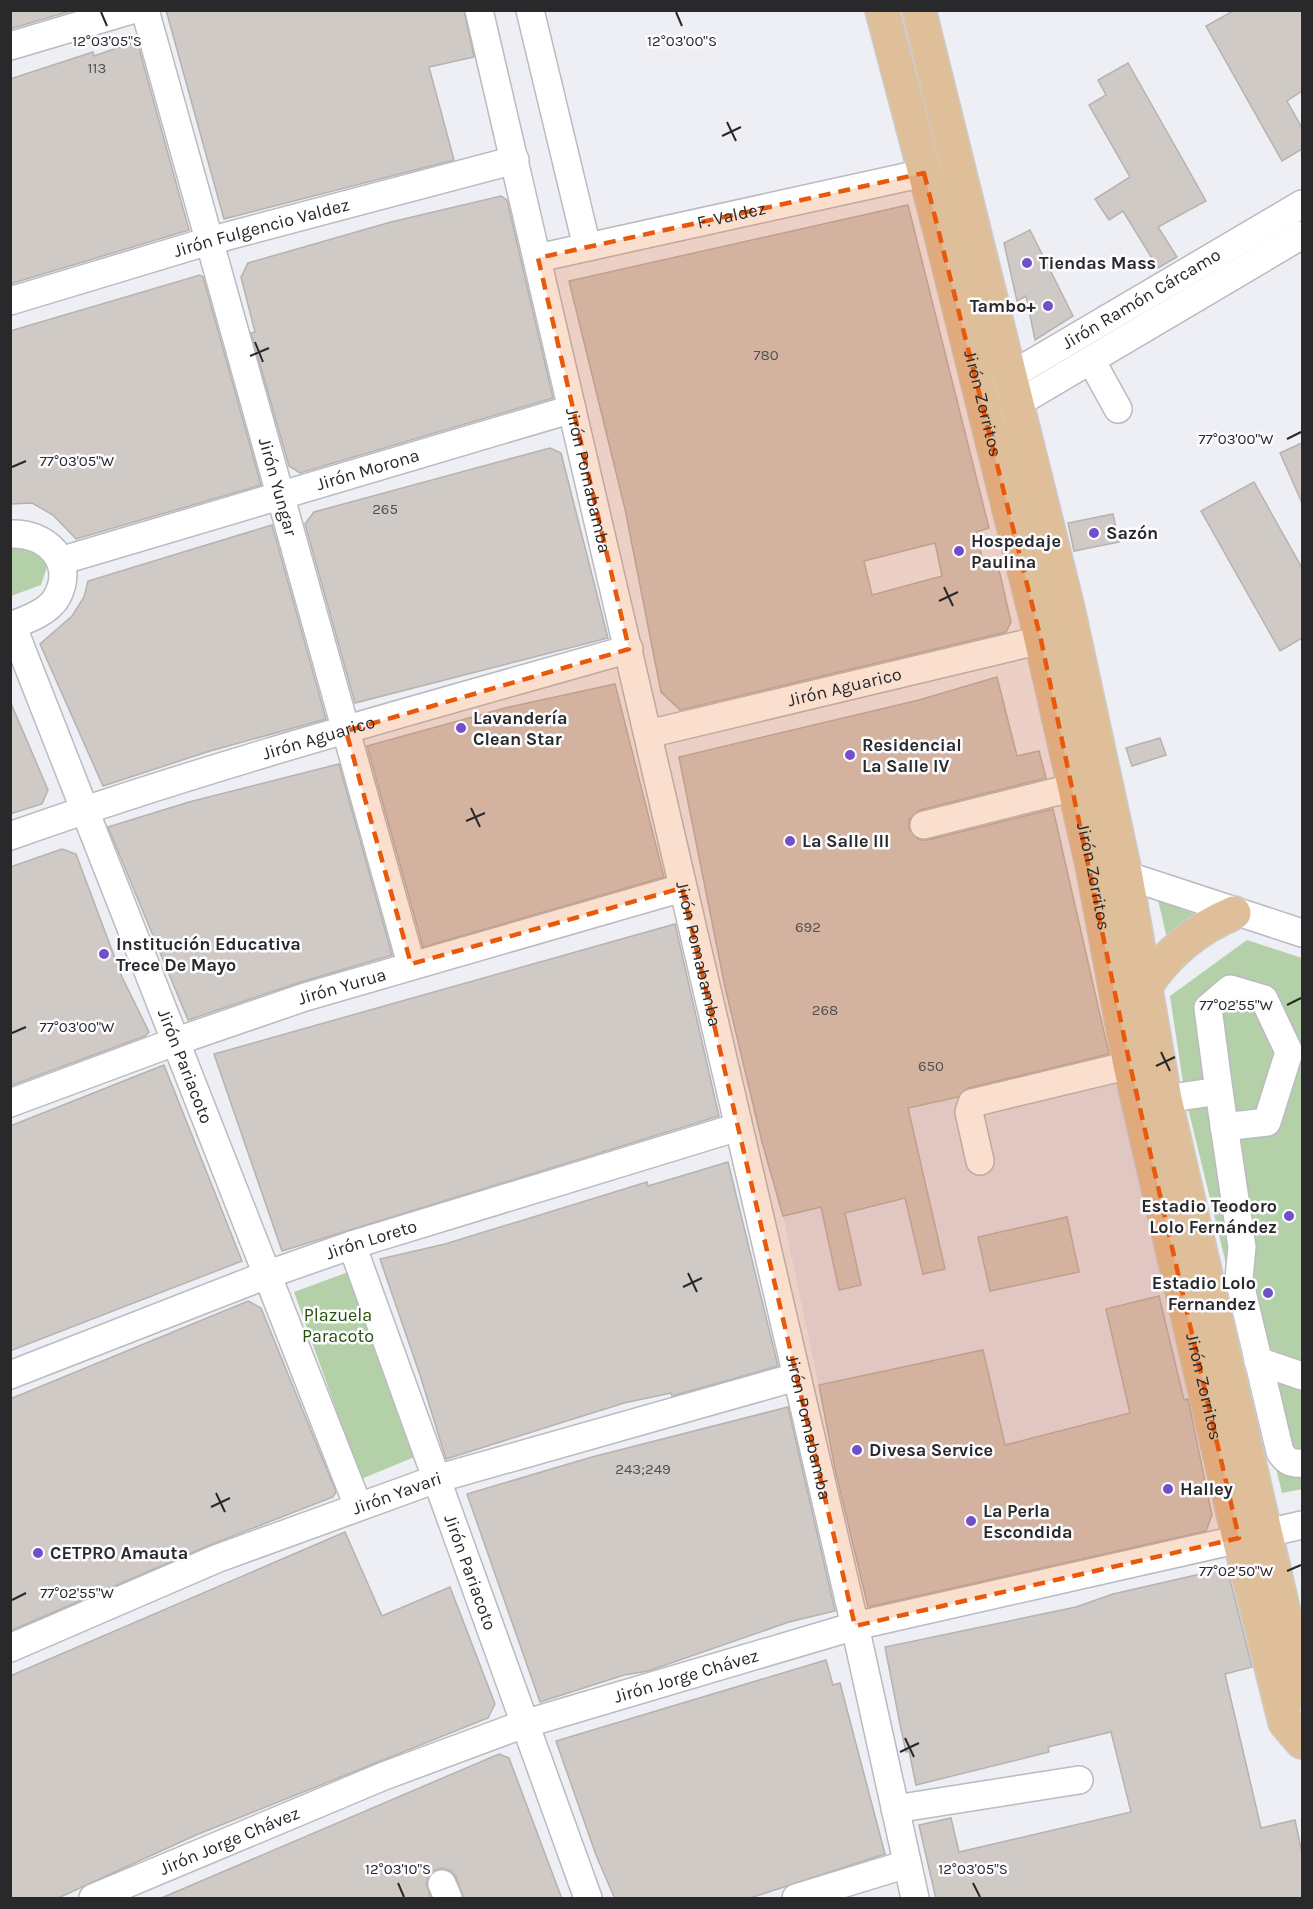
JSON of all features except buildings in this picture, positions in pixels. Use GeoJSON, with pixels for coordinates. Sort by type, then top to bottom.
{"type":"FeatureCollection","features":[{"type":"Feature","properties":{"kind":"main road","name":"Jirón Zorritos"},"geometry":{"type":"LineString","coordinates":[[882,10],[1041,640],[1092,864],[1130,1065],[1252,1535],[1296,1641],[1302,1691]]}},
{"type":"Feature","properties":{"kind":"main road","name":"Jirón Zorritos"},"geometry":{"type":"LineString","coordinates":[[919,10],[1015,388],[1068,609],[1126,877],[1165,1099],[1252,1535],[1286,1722],[1302,1742]]}},
{"type":"Feature","properties":{"kind":"main road"},"geometry":{"type":"LineString","coordinates":[[1145,987],[1166,958],[1181,944],[1209,924],[1234,913]]}},
{"type":"Feature","properties":{"kind":"street"},"geometry":{"type":"LineString","coordinates":[[10,46],[131,10]]}},
{"type":"Feature","properties":{"kind":"street","name":"Jirón Yungar"},"geometry":{"type":"LineString","coordinates":[[145,10],[411,964]]}},
{"type":"Feature","properties":{"kind":"street","name":"Jirón Pomabamba"},"geometry":{"type":"LineString","coordinates":[[479,10],[855,1626],[915,1899]]}},
{"type":"Feature","properties":{"kind":"street"},"geometry":{"type":"LineString","coordinates":[[531,10],[587,247]]}},
{"type":"Feature","properties":{"kind":"street","name":"Jirón Fulgencio Valdez"},"geometry":{"type":"LineString","coordinates":[[10,301],[209,241],[515,160]]}},
{"type":"Feature","properties":{"kind":"street","name":"F. Valdez"},"geometry":{"type":"LineString","coordinates":[[538,258],[924,173]]}},
{"type":"Feature","properties":{"kind":"street","name":"Jirón Ramón Cárcamo"},"geometry":{"type":"LineString","coordinates":[[984,408],[1211,257],[1302,204]]}},
{"type":"Feature","properties":{"kind":"street","name":"Jirón Ramón Cárcamo"},"geometry":{"type":"LineString","coordinates":[[1015,388],[1091,360],[1302,235]]}},
{"type":"Feature","properties":{"kind":"street"},"geometry":{"type":"LineString","coordinates":[[1211,257],[1225,281]]}},
{"type":"Feature","properties":{"kind":"street"},"geometry":{"type":"LineString","coordinates":[[1091,360],[1118,410]]}},
{"type":"Feature","properties":{"kind":"street","name":"Jirón Morona"},"geometry":{"type":"LineString","coordinates":[[60,561],[572,410]]}},
{"type":"Feature","properties":{"kind":"street"},"geometry":{"type":"LineString","coordinates":[[10,534],[28,534],[43,540],[54,549],[60,561],[63,579],[57,597],[38,613],[11,626]]}},
{"type":"Feature","properties":{"kind":"street","name":"Jirón Pariacoto"},"geometry":{"type":"LineString","coordinates":[[11,626],[269,1274],[358,1506]]}},
{"type":"Feature","properties":{"kind":"street","name":"Jirón Aguarico"},"geometry":{"type":"LineString","coordinates":[[648,734],[1041,640]]}},
{"type":"Feature","properties":{"kind":"street","name":"Jirón Aguarico"},"geometry":{"type":"LineString","coordinates":[[10,836],[83,810],[629,649]]}},
{"type":"Feature","properties":{"kind":"street"},"geometry":{"type":"LineString","coordinates":[[924,825],[1075,787]]}},
{"type":"Feature","properties":{"kind":"street"},"geometry":{"type":"LineString","coordinates":[[1092,864],[1234,913],[1302,933]]}},
{"type":"Feature","properties":{"kind":"street","name":"Jirón Yurua"},"geometry":{"type":"LineString","coordinates":[[10,1103],[177,1041],[411,964],[682,888]]}},
{"type":"Feature","properties":{"kind":"street"},"geometry":{"type":"LineString","coordinates":[[1224,1127],[1267,1122],[1289,1052],[1264,999],[1230,989],[1208,1008],[1224,1127],[1242,1247],[1239,1279],[1280,1452],[1285,1460],[1293,1464],[1302,1463]]}},
{"type":"Feature","properties":{"kind":"street"},"geometry":{"type":"LineString","coordinates":[[980,1161],[969,1112],[972,1103],[1130,1065]]}},
{"type":"Feature","properties":{"kind":"street"},"geometry":{"type":"LineString","coordinates":[[1165,1099],[1219,1091]]}},
{"type":"Feature","properties":{"kind":"street","name":"Jirón Loreto"},"geometry":{"type":"LineString","coordinates":[[10,1375],[269,1274],[352,1245],[738,1127]]}},
{"type":"Feature","properties":{"kind":"street","name":"Jirón Pariacoto"},"geometry":{"type":"LineString","coordinates":[[352,1245],[588,1899]]}},
{"type":"Feature","properties":{"kind":"street"},"geometry":{"type":"LineString","coordinates":[[1258,1361],[1302,1376]]}},
{"type":"Feature","properties":{"kind":"street","name":"Jirón Yavari"},"geometry":{"type":"LineString","coordinates":[[10,1648],[216,1559],[436,1479],[796,1377]]}},
{"type":"Feature","properties":{"kind":"street","name":"Jirón Jorge Chávez"},"geometry":{"type":"LineString","coordinates":[[93,1899],[384,1776],[524,1724],[855,1626],[1302,1525]]}},
{"type":"Feature","properties":{"kind":"street"},"geometry":{"type":"LineString","coordinates":[[895,1809],[1079,1780]]}},
{"type":"Feature","properties":{"kind":"street"},"geometry":{"type":"LineString","coordinates":[[796,1899],[907,1864]]}},
{"type":"Feature","properties":{"kind":"highlighted area"},"geometry":{"type":"Polygon","coordinates":[[[924,173],[1041,640],[1130,1065],[1239,1538],[855,1626],[682,888],[411,964],[346,731],[629,649],[538,258],[924,173]]]}},
{"type":"Feature","properties":{"kind":"shaded area"},"geometry":{"type":"Polygon","coordinates":[[[1114,1061],[1188,1399],[1005,1445],[982,1350],[819,1385],[783,1216],[866,1196],[868,1207],[929,1191],[908,1108],[1114,1061]]]}},
{"type":"Feature","properties":{"kind":"green space"},"geometry":{"type":"Polygon","coordinates":[[[10,547],[35,549],[48,564],[41,585],[11,596],[10,547]]]}},
{"type":"Feature","properties":{"kind":"green space"},"geometry":{"type":"Polygon","coordinates":[[[1158,900],[1200,916],[1169,947],[1158,900]]]}},
{"type":"Feature","properties":{"kind":"green space","name":"Estadio Lolo Fernandez"},"geometry":{"type":"Polygon","coordinates":[[[1247,940],[1302,958],[1302,1489],[1282,1493],[1185,1096],[1170,996],[1247,940]]]}},
{"type":"Feature","properties":{"kind":"green space","name":"Plazuela Paracoto"},"geometry":{"type":"Polygon","coordinates":[[[351,1271],[417,1456],[361,1479],[294,1292],[351,1271]]]}},
{"type":"Feature","properties":{"kind":"place","name":"Tiendas Mass"},"geometry":{"type":"Point","coordinates":[1027,263]}},
{"type":"Feature","properties":{"kind":"place","name":"Tambo+"},"geometry":{"type":"Point","coordinates":[1048,306]}},
{"type":"Feature","properties":{"kind":"place","name":"Sazón"},"geometry":{"type":"Point","coordinates":[1094,533]}},
{"type":"Feature","properties":{"kind":"place","name":"Hospedaje Paulina"},"geometry":{"type":"Point","coordinates":[959,551]}},
{"type":"Feature","properties":{"kind":"place","name":"Lavandería Clean Star"},"geometry":{"type":"Point","coordinates":[461,728]}},
{"type":"Feature","properties":{"kind":"place","name":"Residencial La Salle IV"},"geometry":{"type":"Point","coordinates":[850,755]}},
{"type":"Feature","properties":{"kind":"place","name":"La Salle III"},"geometry":{"type":"Point","coordinates":[790,841]}},
{"type":"Feature","properties":{"kind":"place","name":"Institución Educativa Trece De Mayo"},"geometry":{"type":"Point","coordinates":[104,954]}},
{"type":"Feature","properties":{"kind":"place","name":"Estadio Teodoro Lolo Fernández"},"geometry":{"type":"Point","coordinates":[1289,1216]}},
{"type":"Feature","properties":{"kind":"place","name":"Estadio Lolo Fernandez"},"geometry":{"type":"Point","coordinates":[1268,1293]}},
{"type":"Feature","properties":{"kind":"place","name":"Divesa Service"},"geometry":{"type":"Point","coordinates":[857,1450]}},
{"type":"Feature","properties":{"kind":"place","name":"Halley"},"geometry":{"type":"Point","coordinates":[1168,1489]}},
{"type":"Feature","properties":{"kind":"place","name":"La Perla Escondida"},"geometry":{"type":"Point","coordinates":[971,1521]}},
{"type":"Feature","properties":{"kind":"place","name":"CETPRO Amauta"},"geometry":{"type":"Point","coordinates":[38,1553]}}]}
